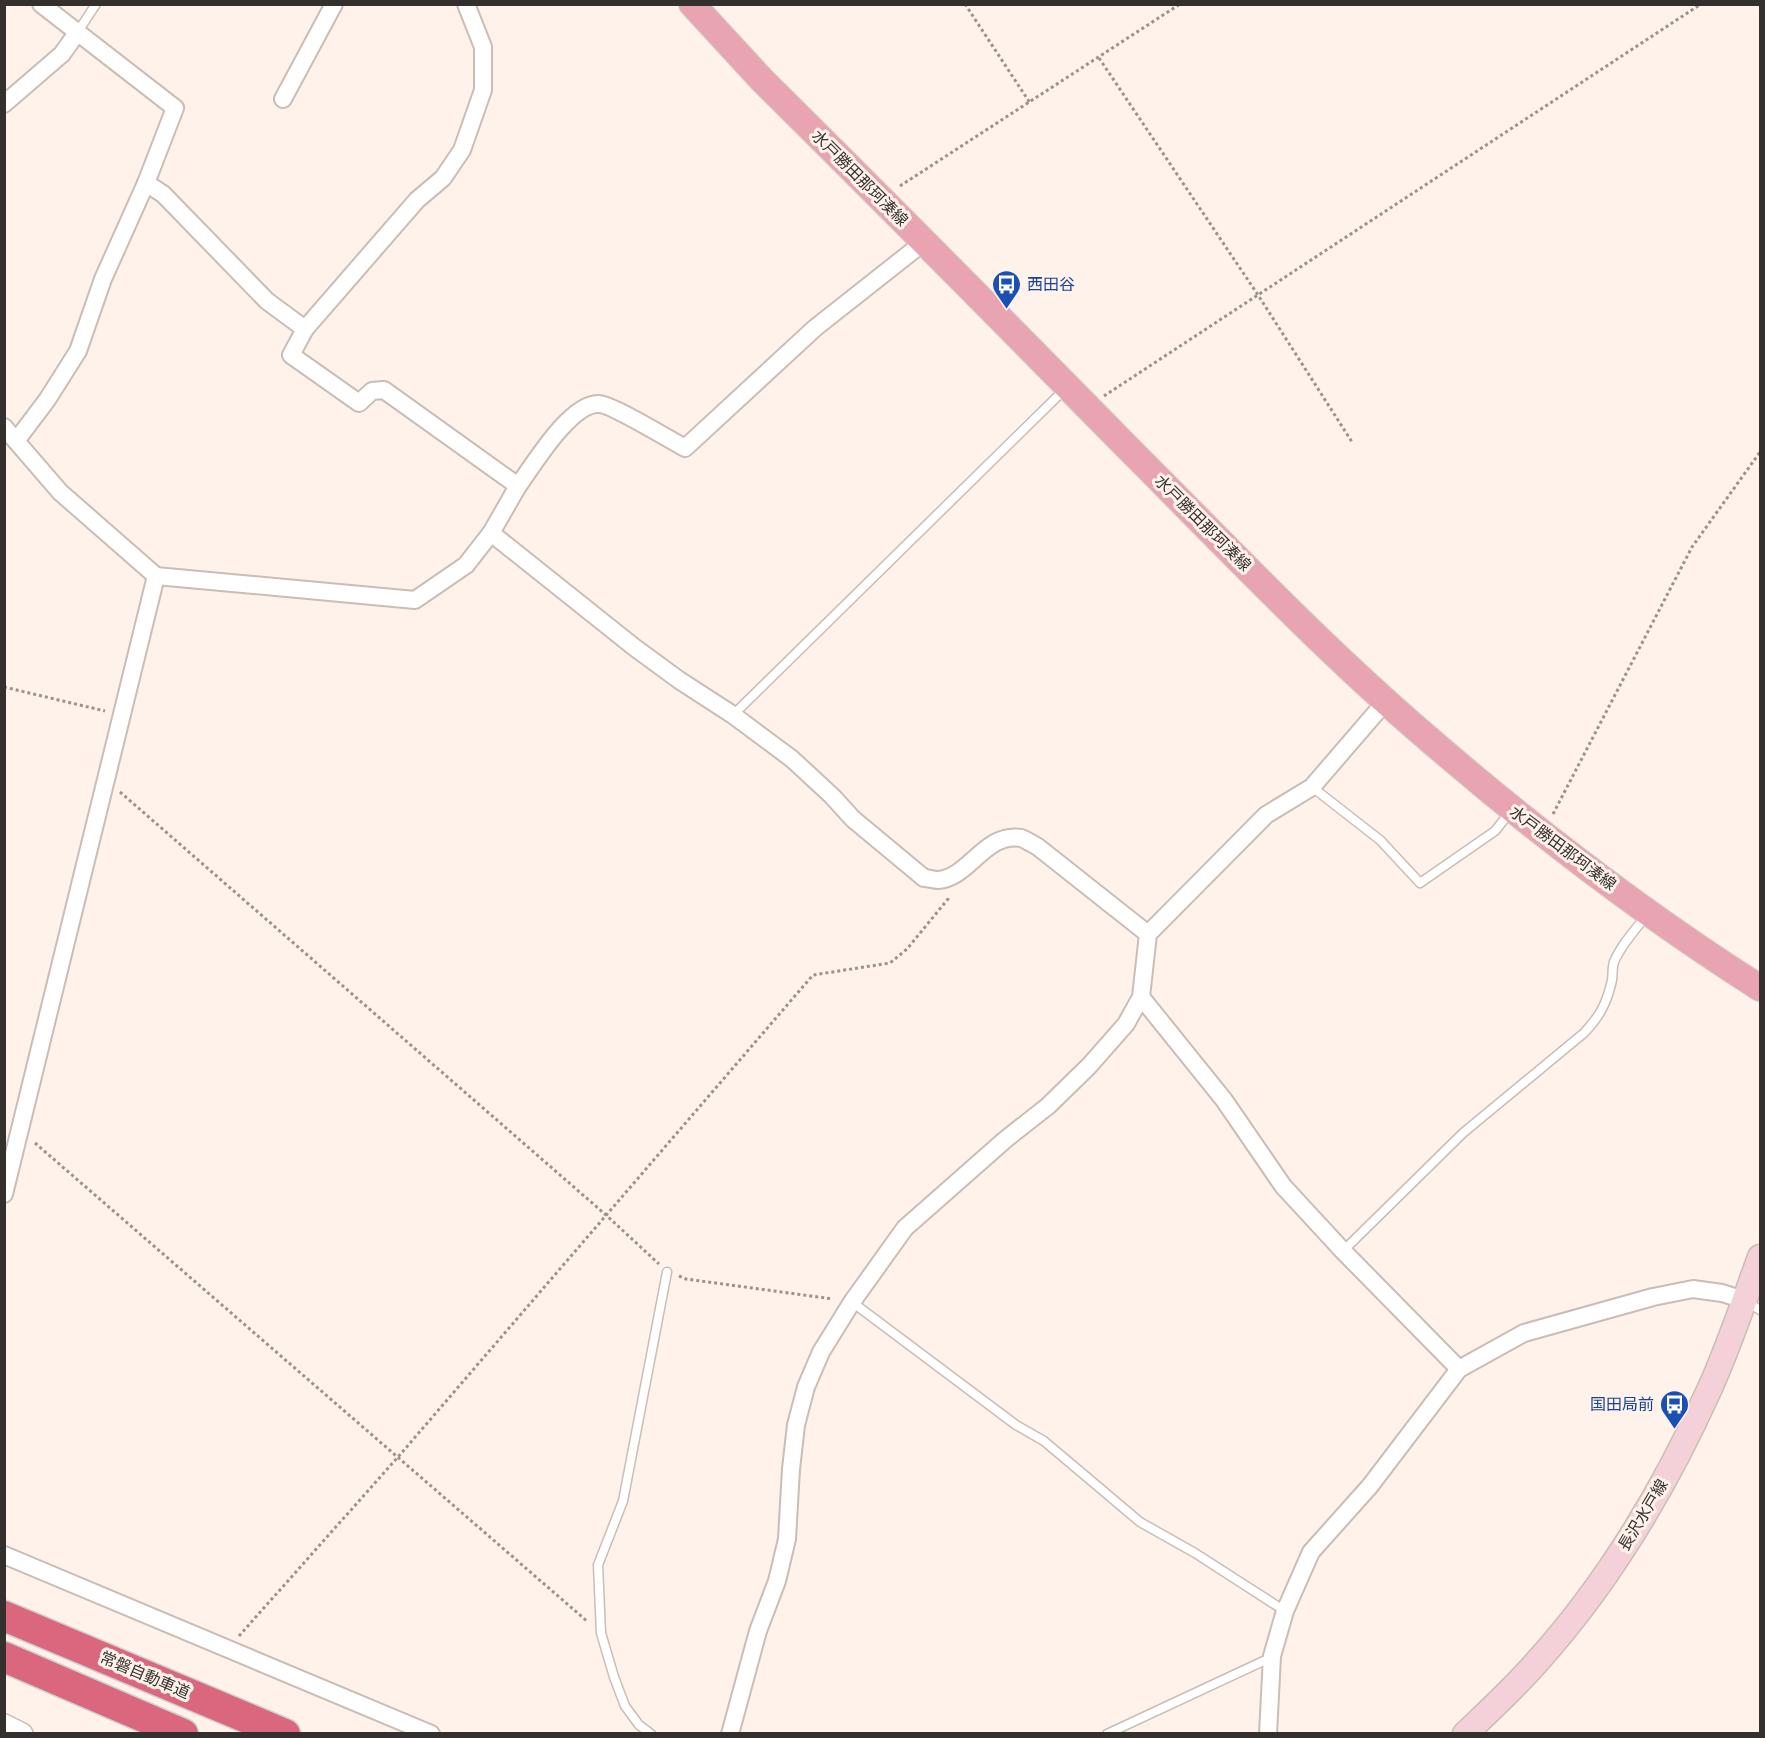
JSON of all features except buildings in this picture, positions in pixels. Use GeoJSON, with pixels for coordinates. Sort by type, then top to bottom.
{"type":"FeatureCollection","features":[{"type":"Feature","properties":{"kind":"highway","name":"常磐自動車道"},"geometry":{"type":"LineString","coordinates":[[4,1616],[285,1734]]}},
{"type":"Feature","properties":{"kind":"highway"},"geometry":{"type":"LineString","coordinates":[[4,1657],[183,1734]]}},
{"type":"Feature","properties":{"kind":"main road","name":"水戸勝田那珂湊線"},"geometry":{"type":"LineString","coordinates":[[692,4],[762,80],[1268,589],[1386,701],[1542,834],[1649,912],[1761,988]]}},
{"type":"Feature","properties":{"kind":"main road","name":"長沢水戸線"},"geometry":{"type":"LineString","coordinates":[[1465,1734],[1535,1664],[1578,1613],[1613,1565],[1648,1510],[1752,1305],[1761,1257]]}},
{"type":"Feature","properties":{"kind":"street"},"geometry":{"type":"LineString","coordinates":[[16,441],[47,400],[78,351],[103,279],[146,183],[175,108],[41,4]]}},
{"type":"Feature","properties":{"kind":"street"},"geometry":{"type":"LineString","coordinates":[[283,99],[334,4]]}},
{"type":"Feature","properties":{"kind":"street"},"geometry":{"type":"LineString","coordinates":[[466,4],[483,47],[483,90],[462,150],[442,178],[417,200],[305,329],[291,356],[359,403],[372,391],[384,390],[518,486]]}},
{"type":"Feature","properties":{"kind":"street"},"geometry":{"type":"LineString","coordinates":[[4,104],[62,54],[76,33]]}},
{"type":"Feature","properties":{"kind":"street"},"geometry":{"type":"LineString","coordinates":[[146,183],[163,194],[267,301],[305,329]]}},
{"type":"Feature","properties":{"kind":"street"},"geometry":{"type":"LineString","coordinates":[[4,427],[60,492],[156,576],[415,600],[466,565],[491,533],[518,486],[568,419],[582,408],[598,403],[685,448],[815,328],[924,242]]}},
{"type":"Feature","properties":{"kind":"street"},"geometry":{"type":"LineString","coordinates":[[491,533],[634,647],[792,759],[853,819],[924,878],[938,880],[953,876],[990,845],[1006,839],[1022,838],[1038,847],[1148,934]]}},
{"type":"Feature","properties":{"kind":"street"},"geometry":{"type":"LineString","coordinates":[[4,1194],[156,576]]}},
{"type":"Feature","properties":{"kind":"street"},"geometry":{"type":"LineString","coordinates":[[730,1734],[758,1631],[777,1581],[788,1539],[791,1469],[796,1425],[806,1387],[821,1352],[852,1302],[905,1228],[1056,1098],[1089,1066],[1126,1024],[1141,997],[1148,934],[1266,815],[1312,787],[1386,701]]}},
{"type":"Feature","properties":{"kind":"street"},"geometry":{"type":"LineString","coordinates":[[1141,997],[1224,1100],[1283,1186],[1343,1251],[1459,1369]]}},
{"type":"Feature","properties":{"kind":"street"},"geometry":{"type":"LineString","coordinates":[[1268,1734],[1272,1656],[1285,1611],[1311,1552],[1370,1485],[1459,1369],[1524,1333],[1693,1289],[1722,1293],[1752,1305]]}},
{"type":"Feature","properties":{"kind":"street"},"geometry":{"type":"LineString","coordinates":[[4,1555],[431,1734]]}},
{"type":"Feature","properties":{"kind":"street"},"geometry":{"type":"LineString","coordinates":[[4,1725],[22,1734]]}},
{"type":"Feature","properties":{"kind":"lane"},"geometry":{"type":"LineString","coordinates":[[76,33],[96,4]]}},
{"type":"Feature","properties":{"kind":"lane"},"geometry":{"type":"LineString","coordinates":[[733,715],[1068,387]]}},
{"type":"Feature","properties":{"kind":"lane"},"geometry":{"type":"LineString","coordinates":[[1312,787],[1380,840],[1420,883],[1495,831],[1512,809]]}},
{"type":"Feature","properties":{"kind":"lane"},"geometry":{"type":"LineString","coordinates":[[1343,1251],[1463,1133],[1584,1033],[1597,1019],[1607,999],[1613,963],[1649,912]]}},
{"type":"Feature","properties":{"kind":"lane"},"geometry":{"type":"LineString","coordinates":[[651,1734],[639,1725],[625,1706],[614,1677],[601,1633],[598,1565],[623,1502],[667,1272]]}},
{"type":"Feature","properties":{"kind":"lane"},"geometry":{"type":"LineString","coordinates":[[852,1302],[1016,1425],[1044,1441],[1140,1522],[1195,1553],[1285,1611]]}},
{"type":"Feature","properties":{"kind":"lane"},"geometry":{"type":"LineString","coordinates":[[1107,1734],[1272,1656]]}},
{"type":"Feature","properties":{"kind":"path"},"geometry":{"type":"LineString","coordinates":[[965,4],[1029,103]]}},
{"type":"Feature","properties":{"kind":"path"},"geometry":{"type":"LineString","coordinates":[[881,198],[1180,4]]}},
{"type":"Feature","properties":{"kind":"path"},"geometry":{"type":"LineString","coordinates":[[1088,406],[1701,4]]}},
{"type":"Feature","properties":{"kind":"path"},"geometry":{"type":"LineString","coordinates":[[1099,58],[1258,295],[1352,442]]}},
{"type":"Feature","properties":{"kind":"path"},"geometry":{"type":"LineString","coordinates":[[1542,834],[1692,547],[1761,452]]}},
{"type":"Feature","properties":{"kind":"path"},"geometry":{"type":"LineString","coordinates":[[4,687],[122,716]]}},
{"type":"Feature","properties":{"kind":"path"},"geometry":{"type":"LineString","coordinates":[[105,784],[123,793],[606,1215],[667,1272],[686,1279],[852,1302]]}},
{"type":"Feature","properties":{"kind":"path"},"geometry":{"type":"LineString","coordinates":[[228,1649],[398,1457],[813,975],[890,963],[907,949],[948,899],[953,876]]}},
{"type":"Feature","properties":{"kind":"path"},"geometry":{"type":"LineString","coordinates":[[20,1130],[601,1633]]}},
{"type":"Feature","properties":{"kind":"place","name":"西田谷"},"geometry":{"type":"Point","coordinates":[1006,310]}},
{"type":"Feature","properties":{"kind":"place","name":"国田局前"},"geometry":{"type":"Point","coordinates":[1675,1430]}}]}
